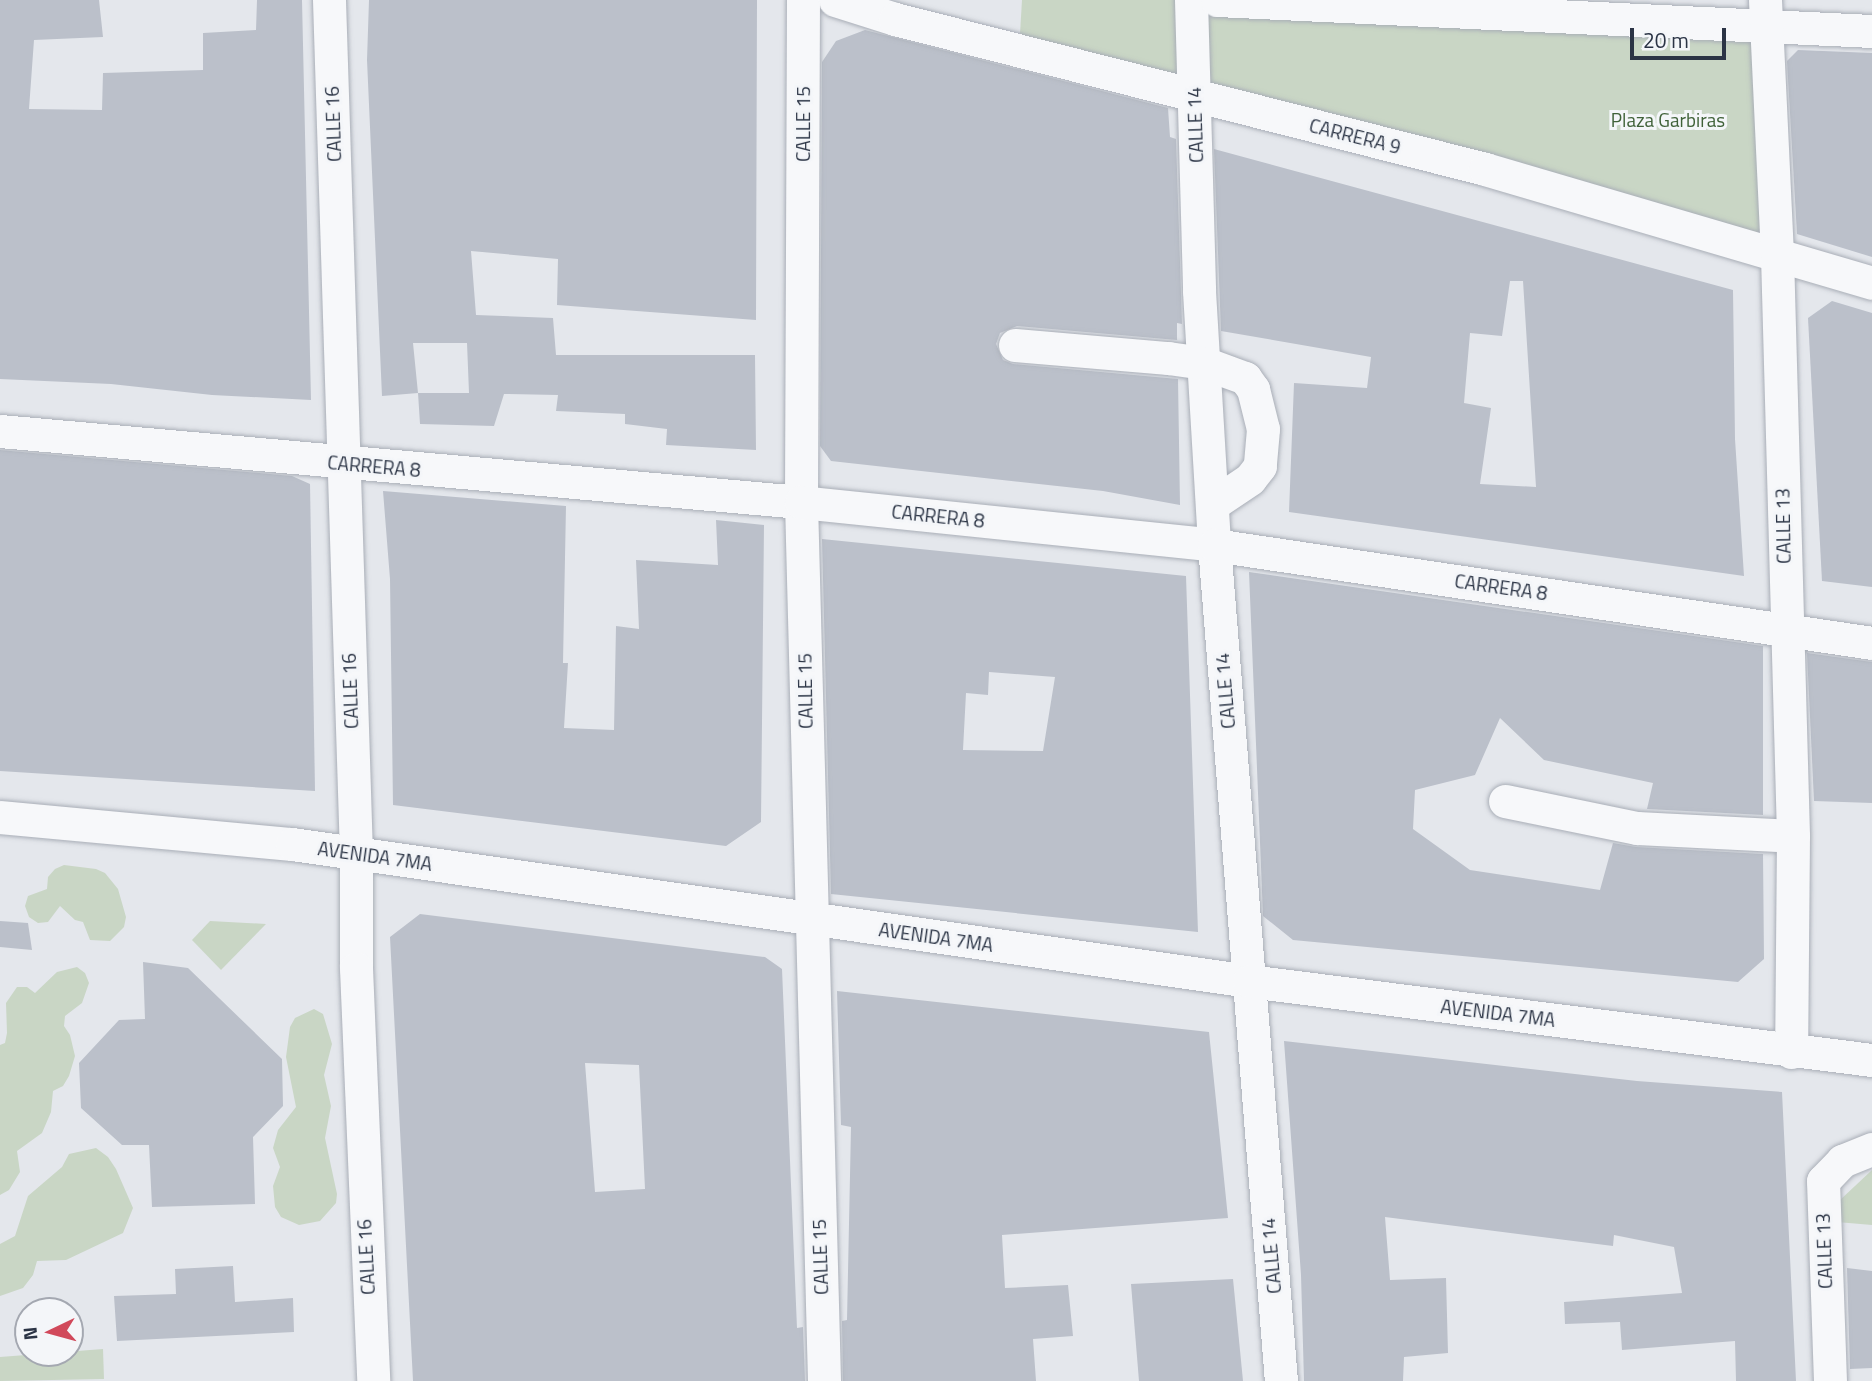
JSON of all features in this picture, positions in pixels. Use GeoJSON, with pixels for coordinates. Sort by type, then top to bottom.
{"type":"FeatureCollection","features":[{"type":"Feature","properties":{"kind":"street","name":"CALLE 16"},"geometry":{"type":"LineString","coordinates":[[330,0],[342,463],[356,853],[356,996],[373,1381]]}},
{"type":"Feature","properties":{"kind":"street","name":"CALLE 15"},"geometry":{"type":"LineString","coordinates":[[803,0],[801,502],[824,1381]]}},
{"type":"Feature","properties":{"kind":"street","name":"CARRERA 9"},"geometry":{"type":"LineString","coordinates":[[835,0],[895,19],[1485,169],[1872,284]]}},
{"type":"Feature","properties":{"kind":"street","name":"CALLE 14"},"geometry":{"type":"LineString","coordinates":[[1191,0],[1204,363],[1214,545],[1280,1381]]}},
{"type":"Feature","properties":{"kind":"street"},"geometry":{"type":"LineString","coordinates":[[1217,0],[1766,13],[1872,31]]}},
{"type":"Feature","properties":{"kind":"street","name":"CALLE 13"},"geometry":{"type":"LineString","coordinates":[[1766,13],[1777,256],[1785,629],[1793,836],[1791,1052]]}},
{"type":"Feature","properties":{"kind":"street"},"geometry":{"type":"LineString","coordinates":[[1015,345],[1204,363],[1245,378],[1253,389],[1263,429],[1260,466],[1250,479],[1213,504]]}},
{"type":"Feature","properties":{"kind":"street","name":"CARRERA 8"},"geometry":{"type":"LineString","coordinates":[[0,431],[801,502],[1214,545],[1872,643]]}},
{"type":"Feature","properties":{"kind":"street"},"geometry":{"type":"LineString","coordinates":[[1505,800],[1637,828],[1752,831],[1793,836]]}},
{"type":"Feature","properties":{"kind":"street","name":"AVENIDA 7MA"},"geometry":{"type":"LineString","coordinates":[[0,817],[136,827],[356,853],[1249,981],[1791,1052],[1872,1060]]}},
{"type":"Feature","properties":{"kind":"street","name":"CALLE 13"},"geometry":{"type":"LineString","coordinates":[[1830,1381],[1824,1181],[1842,1161],[1872,1149]]}},
{"type":"Feature","properties":{"kind":"green space","name":"Plaza Garbiras"},"geometry":{"type":"Polygon","coordinates":[[[1022,0],[1217,0],[1767,25],[1777,255],[1019,51],[1022,0]]]}},
{"type":"Feature","properties":{"kind":"green space"},"geometry":{"type":"Polygon","coordinates":[[[64,865],[96,869],[105,873],[118,889],[126,917],[124,927],[110,941],[90,940],[83,922],[75,920],[60,906],[48,922],[38,923],[29,917],[25,906],[28,896],[47,889],[48,877],[55,869],[64,865]]]}},
{"type":"Feature","properties":{"kind":"green space"},"geometry":{"type":"Polygon","coordinates":[[[210,921],[266,924],[221,970],[192,940],[210,921]]]}},
{"type":"Feature","properties":{"kind":"green space"},"geometry":{"type":"Polygon","coordinates":[[[77,967],[85,973],[89,983],[82,1003],[65,1016],[64,1026],[70,1035],[75,1056],[69,1076],[63,1086],[53,1091],[51,1112],[42,1133],[17,1151],[20,1172],[9,1190],[0,1195],[0,1045],[5,1043],[7,1033],[6,1003],[17,987],[27,987],[35,993],[57,972],[77,967]]]}},
{"type":"Feature","properties":{"kind":"green space"},"geometry":{"type":"Polygon","coordinates":[[[314,1009],[323,1014],[332,1044],[324,1075],[331,1106],[325,1138],[337,1194],[336,1203],[320,1221],[299,1225],[281,1217],[275,1207],[273,1186],[280,1167],[273,1148],[278,1130],[296,1107],[286,1057],[290,1027],[295,1018],[314,1009]]]}},
{"type":"Feature","properties":{"kind":"green space"},"geometry":{"type":"Polygon","coordinates":[[[96,1148],[108,1157],[116,1169],[133,1208],[123,1233],[66,1260],[37,1261],[33,1275],[23,1288],[0,1296],[0,1244],[15,1236],[28,1196],[62,1167],[69,1154],[96,1148]]]}},
{"type":"Feature","properties":{"kind":"green space"},"geometry":{"type":"Polygon","coordinates":[[[1872,1170],[1872,1225],[1837,1222],[1839,1201],[1872,1170]]]}},
{"type":"Feature","properties":{"kind":"green space"},"geometry":{"type":"Polygon","coordinates":[[[103,1349],[104,1379],[0,1381],[0,1357],[14,1356],[14,1367],[84,1367],[84,1350],[103,1349]]]}},
{"type":"Feature","properties":{"kind":"building"},"geometry":{"type":"Polygon","coordinates":[[[0,0],[99,0],[103,37],[34,40],[29,109],[102,110],[103,73],[203,70],[203,33],[256,30],[257,0],[302,0],[311,400],[212,395],[111,384],[0,379],[0,0]]]}},
{"type":"Feature","properties":{"kind":"building"},"geometry":{"type":"Polygon","coordinates":[[[369,0],[757,0],[756,320],[557,305],[558,259],[471,251],[476,315],[553,318],[556,355],[755,355],[756,450],[666,445],[667,429],[625,424],[625,414],[556,411],[558,395],[504,394],[494,426],[420,424],[418,393],[382,396],[367,60],[369,0]],[[413,343],[418,393],[469,393],[467,343],[413,343]]]}},
{"type":"Feature","properties":{"kind":"building"},"geometry":{"type":"Polygon","coordinates":[[[865,30],[1168,108],[1170,137],[1176,139],[1182,324],[1177,323],[1177,340],[1017,326],[1000,333],[996,344],[1003,360],[1013,364],[1178,379],[1180,505],[1103,491],[831,461],[820,446],[822,62],[836,41],[865,30]]]}},
{"type":"Feature","properties":{"kind":"building"},"geometry":{"type":"Polygon","coordinates":[[[1798,50],[1872,53],[1872,257],[1797,234],[1787,61],[1798,50]]]}},
{"type":"Feature","properties":{"kind":"building"},"geometry":{"type":"Polygon","coordinates":[[[1214,149],[1733,290],[1735,439],[1744,576],[1289,512],[1294,383],[1367,388],[1371,357],[1221,331],[1214,149]],[[1510,281],[1502,336],[1470,333],[1464,403],[1491,408],[1480,484],[1536,487],[1523,281],[1510,281]]]}},
{"type":"Feature","properties":{"kind":"building"},"geometry":{"type":"Polygon","coordinates":[[[1832,301],[1872,313],[1872,587],[1822,581],[1808,318],[1832,301]]]}},
{"type":"Feature","properties":{"kind":"building"},"geometry":{"type":"Polygon","coordinates":[[[0,450],[292,476],[310,484],[315,791],[0,771],[0,450]]]}},
{"type":"Feature","properties":{"kind":"building"},"geometry":{"type":"Polygon","coordinates":[[[383,491],[566,506],[563,663],[568,663],[564,728],[614,730],[616,626],[639,629],[636,560],[718,565],[716,520],[764,525],[761,822],[726,846],[393,805],[390,579],[383,491]]]}},
{"type":"Feature","properties":{"kind":"building"},"geometry":{"type":"Polygon","coordinates":[[[822,539],[1186,576],[1198,932],[831,894],[822,539]],[[989,672],[988,695],[966,693],[963,750],[1043,751],[1055,677],[989,672]]]}},
{"type":"Feature","properties":{"kind":"building"},"geometry":{"type":"Polygon","coordinates":[[[1249,572],[1763,646],[1763,815],[1647,809],[1653,783],[1544,760],[1500,718],[1475,775],[1415,790],[1413,829],[1470,870],[1600,890],[1613,843],[1636,847],[1763,854],[1764,959],[1738,982],[1293,940],[1263,916],[1249,572]]]}},
{"type":"Feature","properties":{"kind":"building"},"geometry":{"type":"Polygon","coordinates":[[[1807,653],[1872,662],[1872,803],[1814,801],[1807,653]]]}},
{"type":"Feature","properties":{"kind":"building"},"geometry":{"type":"Polygon","coordinates":[[[420,914],[765,957],[782,969],[797,1328],[803,1327],[805,1381],[413,1381],[390,937],[420,914]],[[585,1063],[595,1192],[645,1189],[639,1065],[585,1063]]]}},
{"type":"Feature","properties":{"kind":"building"},"geometry":{"type":"Polygon","coordinates":[[[0,921],[28,923],[32,950],[0,947],[0,921]]]}},
{"type":"Feature","properties":{"kind":"building"},"geometry":{"type":"Polygon","coordinates":[[[143,962],[188,968],[282,1059],[283,1106],[253,1137],[255,1204],[152,1207],[149,1145],[122,1145],[81,1108],[79,1063],[119,1020],[145,1019],[143,962]]]}},
{"type":"Feature","properties":{"kind":"building"},"geometry":{"type":"Polygon","coordinates":[[[837,991],[1209,1032],[1228,1218],[1002,1235],[1005,1288],[1068,1285],[1073,1336],[1033,1339],[1036,1381],[843,1381],[842,1321],[847,1320],[851,1127],[841,1125],[837,991]]]}},
{"type":"Feature","properties":{"kind":"building"},"geometry":{"type":"Polygon","coordinates":[[[1284,1041],[1637,1081],[1782,1092],[1796,1381],[1736,1381],[1735,1341],[1622,1350],[1620,1322],[1565,1324],[1564,1302],[1682,1293],[1674,1247],[1614,1235],[1613,1246],[1385,1217],[1390,1280],[1446,1278],[1448,1353],[1404,1357],[1403,1381],[1304,1381],[1301,1275],[1284,1041]]]}},
{"type":"Feature","properties":{"kind":"building"},"geometry":{"type":"Polygon","coordinates":[[[233,1266],[235,1302],[293,1298],[294,1332],[117,1341],[114,1296],[176,1294],[175,1269],[233,1266]]]}},
{"type":"Feature","properties":{"kind":"building"},"geometry":{"type":"Polygon","coordinates":[[[1847,1268],[1872,1271],[1872,1368],[1850,1369],[1847,1268]]]}},
{"type":"Feature","properties":{"kind":"building"},"geometry":{"type":"Polygon","coordinates":[[[1233,1279],[1243,1381],[1139,1381],[1131,1284],[1233,1279]]]}}]}
